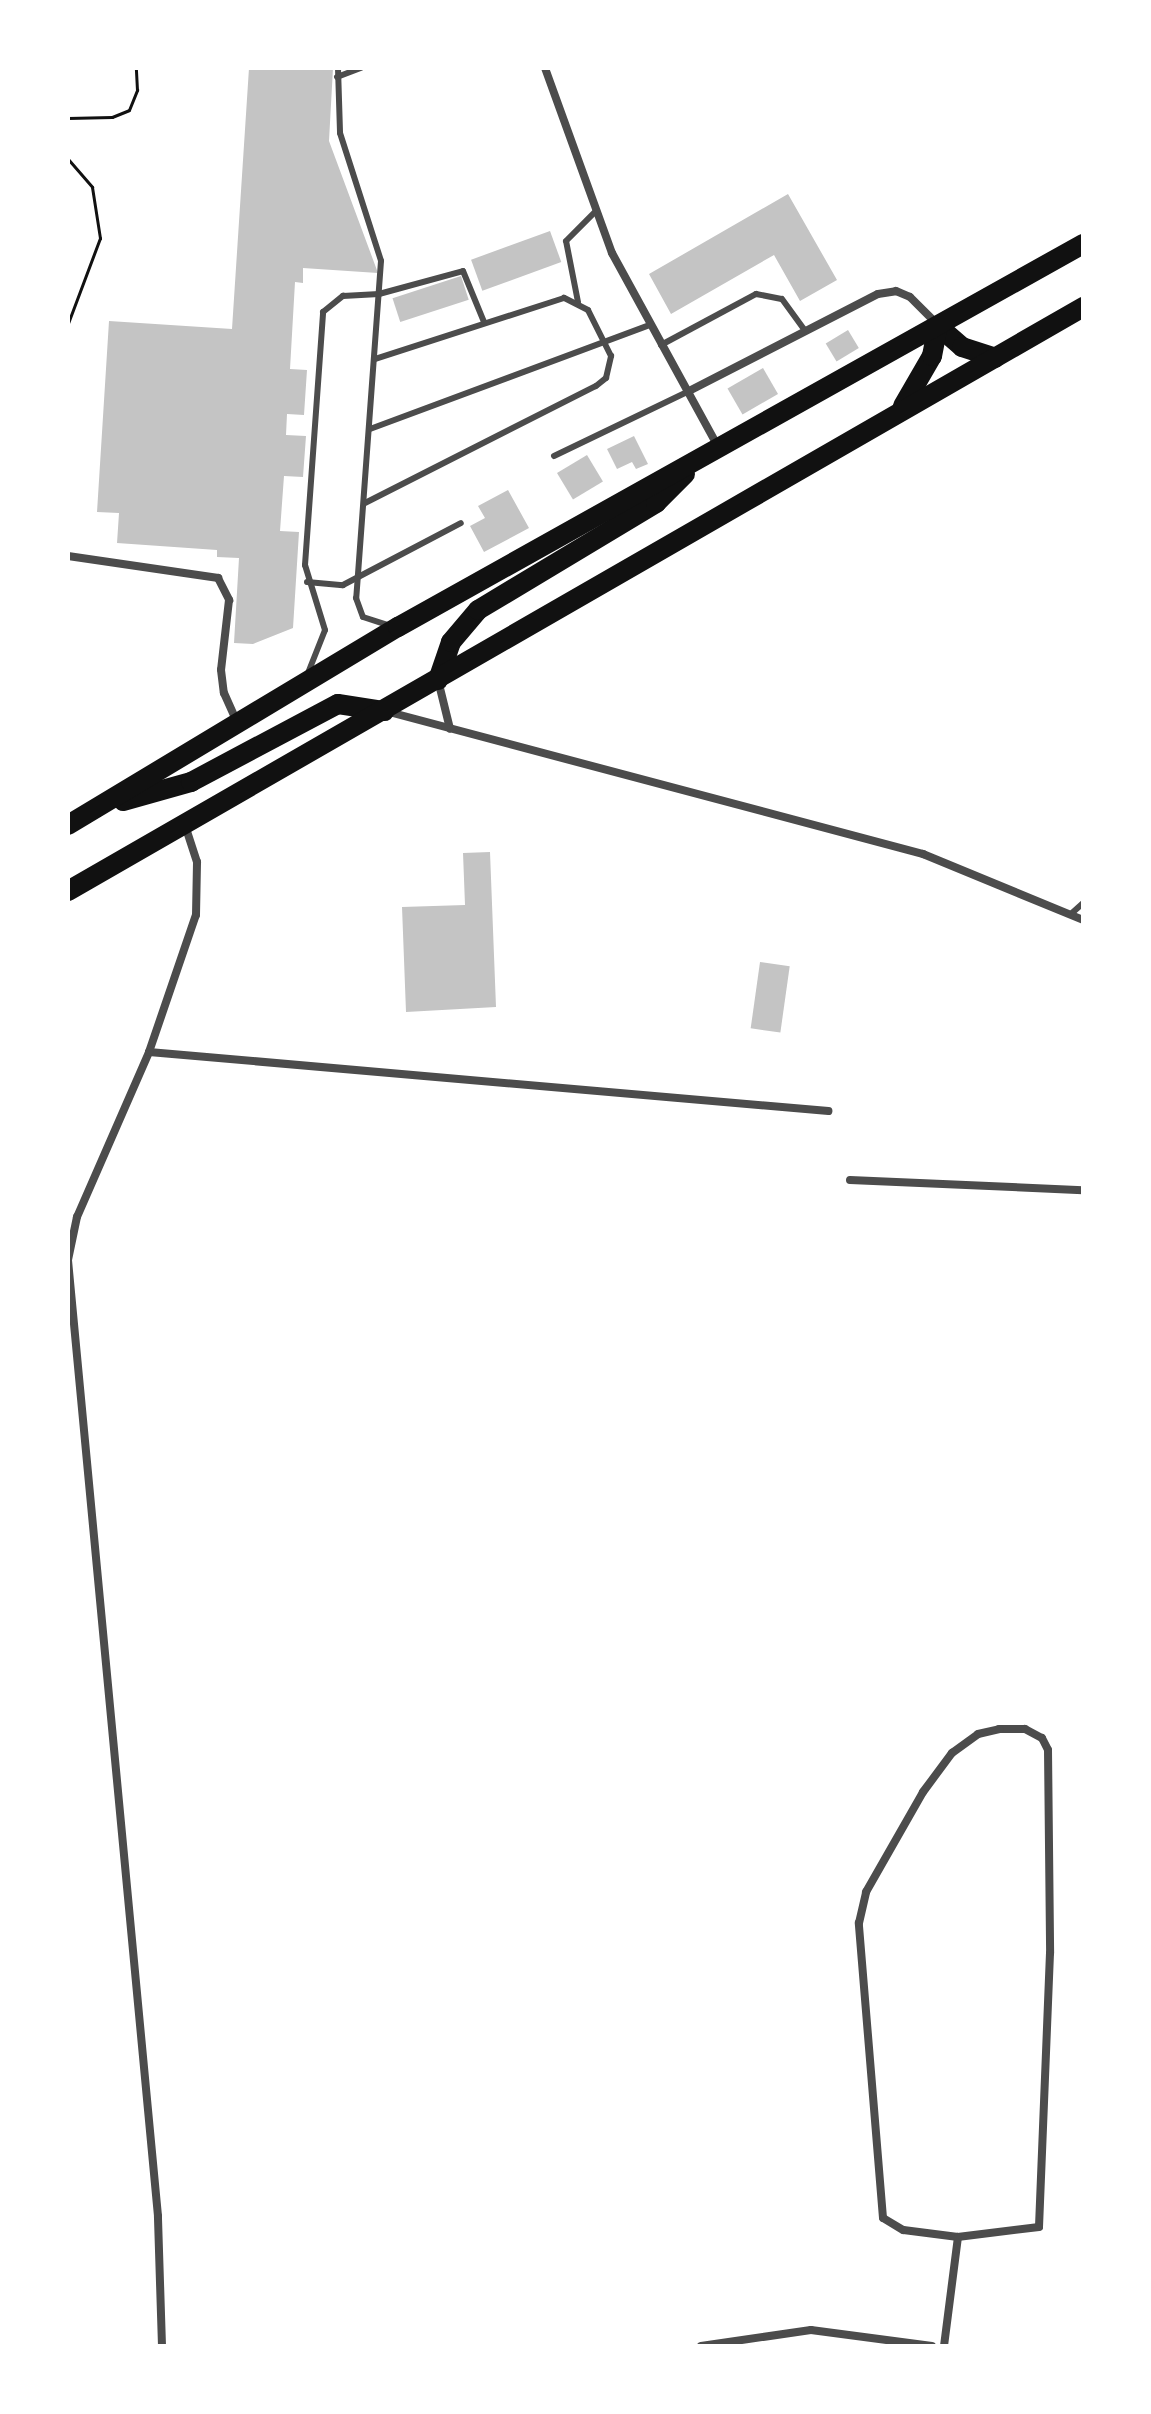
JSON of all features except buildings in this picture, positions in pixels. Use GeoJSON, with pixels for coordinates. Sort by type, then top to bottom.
{"type":"FeatureCollection","features":[{"type":"Feature","properties":{"kind":"highway"},"geometry":{"type":"LineString","coordinates":[[68,825],[398,627],[1083,244]]}},
{"type":"Feature","properties":{"kind":"highway"},"geometry":{"type":"LineString","coordinates":[[68,891],[438,680],[903,406],[1083,307]]}},
{"type":"Feature","properties":{"kind":"highway"},"geometry":{"type":"LineString","coordinates":[[938,326],[962,347],[995,358]]}},
{"type":"Feature","properties":{"kind":"highway"},"geometry":{"type":"LineString","coordinates":[[903,406],[909,388],[932,356],[938,326]]}},
{"type":"Feature","properties":{"kind":"highway"},"geometry":{"type":"LineString","coordinates":[[438,680],[451,642],[478,610],[656,503],[711,451]]}},
{"type":"Feature","properties":{"kind":"highway"},"geometry":{"type":"LineString","coordinates":[[97,809],[191,782],[338,704],[384,711]]}},
{"type":"Feature","properties":{"kind":"street"},"geometry":{"type":"LineString","coordinates":[[545,68],[594,213],[649,325],[689,391],[711,451]]}},
{"type":"Feature","properties":{"kind":"street"},"geometry":{"type":"LineString","coordinates":[[689,391],[878,294],[896,291],[910,297],[938,326]]}},
{"type":"Feature","properties":{"kind":"street"},"geometry":{"type":"LineString","coordinates":[[68,556],[218,578],[229,600],[221,670],[224,693],[238,722]]}},
{"type":"Feature","properties":{"kind":"street"},"geometry":{"type":"LineString","coordinates":[[438,680],[450,729]]}},
{"type":"Feature","properties":{"kind":"street"},"geometry":{"type":"LineString","coordinates":[[384,711],[923,854],[1083,920]]}},
{"type":"Feature","properties":{"kind":"street"},"geometry":{"type":"LineString","coordinates":[[162,2346],[158,2216],[68,1260],[77,1217],[149,1052],[196,915],[197,862],[185,825]]}},
{"type":"Feature","properties":{"kind":"street"},"geometry":{"type":"LineString","coordinates":[[149,1052],[828,1111]]}},
{"type":"Feature","properties":{"kind":"street"},"geometry":{"type":"LineString","coordinates":[[850,1180],[1083,1190]]}},
{"type":"Feature","properties":{"kind":"street"},"geometry":{"type":"LineString","coordinates":[[1025,1729],[1042,1738],[1048,1750],[1050,1953],[1039,2227],[958,2237],[903,2230],[883,2218],[859,1923],[866,1892],[900,1827],[952,1753],[978,1734],[1025,1729]]}},
{"type":"Feature","properties":{"kind":"street"},"geometry":{"type":"LineString","coordinates":[[944,2346],[958,2237]]}},
{"type":"Feature","properties":{"kind":"street"},"geometry":{"type":"LineString","coordinates":[[701,2346],[811,2330],[932,2346]]}},
{"type":"Feature","properties":{"kind":"lane"},"geometry":{"type":"LineString","coordinates":[[338,68],[340,133],[377,239],[379,294],[357,609],[363,617],[398,627]]}},
{"type":"Feature","properties":{"kind":"lane"},"geometry":{"type":"LineString","coordinates":[[337,77],[361,68]]}},
{"type":"Feature","properties":{"kind":"lane"},"geometry":{"type":"LineString","coordinates":[[365,503],[596,386],[610,367],[607,341],[578,302],[566,241],[594,213]]}},
{"type":"Feature","properties":{"kind":"lane"},"geometry":{"type":"LineString","coordinates":[[303,684],[325,630],[307,582],[323,312],[343,296],[379,294],[463,271],[484,322]]}},
{"type":"Feature","properties":{"kind":"lane"},"geometry":{"type":"LineString","coordinates":[[661,345],[756,294],[782,299],[805,331]]}},
{"type":"Feature","properties":{"kind":"lane"},"geometry":{"type":"LineString","coordinates":[[375,359],[549,299],[578,302]]}},
{"type":"Feature","properties":{"kind":"lane"},"geometry":{"type":"LineString","coordinates":[[370,429],[649,325]]}},
{"type":"Feature","properties":{"kind":"lane"},"geometry":{"type":"LineString","coordinates":[[554,456],[689,391]]}},
{"type":"Feature","properties":{"kind":"lane"},"geometry":{"type":"LineString","coordinates":[[307,582],[334,587],[461,523]]}},
{"type":"Feature","properties":{"kind":"lane"},"geometry":{"type":"LineString","coordinates":[[1072,913],[1083,903]]}},
{"type":"Feature","properties":{"kind":"path"},"geometry":{"type":"LineString","coordinates":[[68,118],[112,117],[129,110],[137,90],[136,68]]}},
{"type":"Feature","properties":{"kind":"path"},"geometry":{"type":"LineString","coordinates":[[68,159],[92,187],[100,238],[68,323]]}}]}
